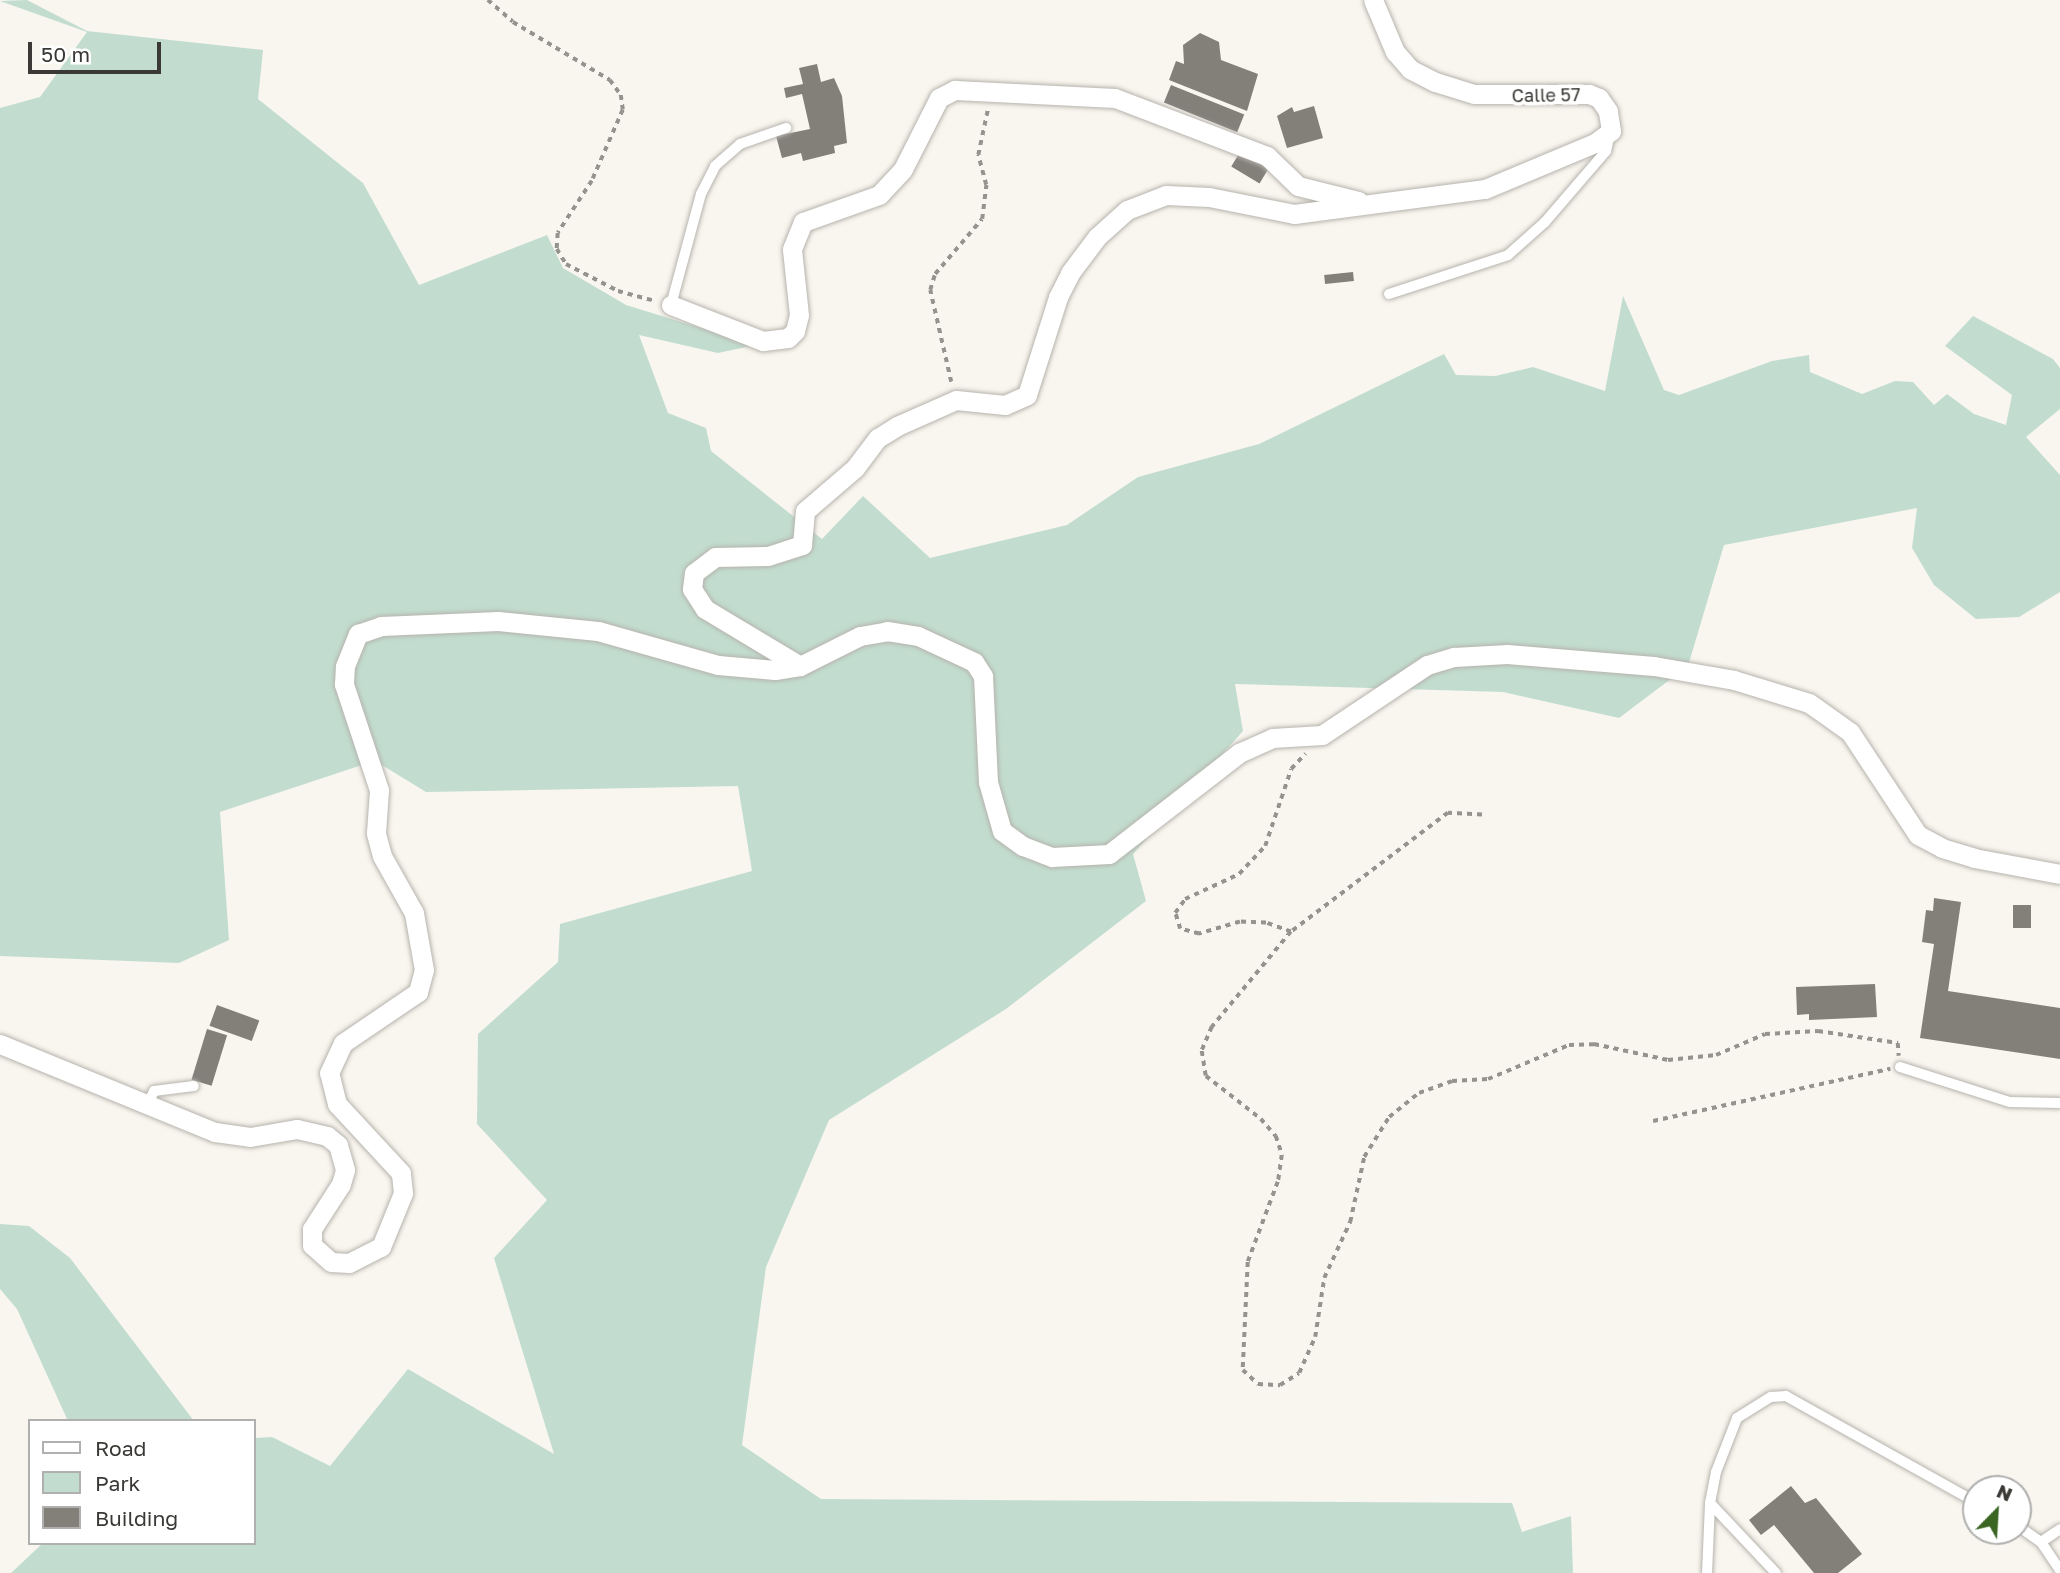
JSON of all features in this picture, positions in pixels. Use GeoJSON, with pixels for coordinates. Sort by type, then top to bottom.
{"type":"FeatureCollection","features":[{"type":"Feature","properties":{"kind":"street","name":"Calle 57"},"geometry":{"type":"LineString","coordinates":[[1373,0],[1395,52],[1410,69],[1435,82],[1474,94],[1589,94],[1599,98],[1608,111],[1611,131]]}},
{"type":"Feature","properties":{"kind":"street"},"geometry":{"type":"LineString","coordinates":[[671,305],[763,341],[788,338],[795,331],[799,315],[792,249],[803,222],[879,195],[903,169],[939,98],[955,90],[1115,98],[1267,156],[1298,186],[1332,198],[1369,202]]}},
{"type":"Feature","properties":{"kind":"street"},"geometry":{"type":"LineString","coordinates":[[800,666],[705,609],[692,589],[694,573],[715,557],[768,556],[803,545],[805,511],[855,468],[878,438],[956,400],[1005,405],[1027,395],[1058,297],[1070,273],[1097,237],[1127,210],[1166,195],[1209,197],[1294,214],[1369,202],[1485,189],[1594,143],[1611,131]]}},
{"type":"Feature","properties":{"kind":"street"},"geometry":{"type":"LineString","coordinates":[[0,1044],[146,1107],[215,1132],[250,1137],[297,1129],[327,1136],[338,1145],[345,1170],[341,1184],[312,1229],[312,1245],[331,1262],[349,1263],[368,1256],[389,1236],[403,1193],[401,1173],[337,1104],[329,1073],[343,1043],[418,992],[424,970],[414,913],[382,856],[376,833],[379,790],[344,684],[345,666],[358,634],[381,626],[498,621],[598,631],[718,665],[775,670],[800,666],[860,636],[887,631],[918,636],[974,662],[984,676],[988,696],[988,782],[1002,831],[1023,846],[1052,857],[1109,854],[1239,753],[1272,737],[1322,735],[1398,681],[1454,657],[1566,658],[1734,680],[1809,703],[1850,733],[1918,835],[1942,848],[1975,858],[2060,874]]}},
{"type":"Feature","properties":{"kind":"lane"},"geometry":{"type":"LineString","coordinates":[[671,305],[701,194],[715,166],[740,144],[786,128]]}},
{"type":"Feature","properties":{"kind":"lane"},"geometry":{"type":"LineString","coordinates":[[1389,294],[1507,255],[1545,222],[1606,151],[1611,131]]}},
{"type":"Feature","properties":{"kind":"lane"},"geometry":{"type":"LineString","coordinates":[[1900,1067],[2010,1102],[2060,1103]]}},
{"type":"Feature","properties":{"kind":"lane"},"geometry":{"type":"LineString","coordinates":[[146,1107],[154,1091],[194,1086]]}},
{"type":"Feature","properties":{"kind":"lane"},"geometry":{"type":"LineString","coordinates":[[1707,1573],[1710,1503],[1737,1418],[1751,1406],[1786,1396],[1962,1494]]}},
{"type":"Feature","properties":{"kind":"lane"},"geometry":{"type":"LineString","coordinates":[[1710,1503],[1776,1573]]}},
{"type":"Feature","properties":{"kind":"lane"},"geometry":{"type":"LineString","coordinates":[[2041,1542],[2060,1528]]}},
{"type":"Feature","properties":{"kind":"lane"},"geometry":{"type":"LineString","coordinates":[[2032,1536],[2041,1542],[2060,1570]]}},
{"type":"Feature","properties":{"kind":"path"},"geometry":{"type":"LineString","coordinates":[[488,0],[513,22],[610,80],[621,95],[623,110],[592,181],[558,233],[557,249],[566,264],[618,291],[671,305]]}},
{"type":"Feature","properties":{"kind":"path"},"geometry":{"type":"LineString","coordinates":[[956,400],[930,290],[934,274],[982,219],[986,185],[978,155],[991,93]]}},
{"type":"Feature","properties":{"kind":"path"},"geometry":{"type":"LineString","coordinates":[[1291,932],[1266,923],[1240,922],[1199,934],[1180,929],[1175,913],[1185,899],[1239,874],[1265,846],[1292,769],[1322,735]]}},
{"type":"Feature","properties":{"kind":"path"},"geometry":{"type":"LineString","coordinates":[[1482,815],[1448,813],[1291,932],[1212,1027],[1202,1051],[1206,1076],[1261,1119],[1276,1136],[1282,1155],[1279,1182],[1248,1262],[1242,1370],[1258,1384],[1280,1385],[1299,1373],[1315,1337],[1324,1278],[1350,1222],[1364,1157],[1389,1117],[1419,1093],[1451,1082],[1488,1079],[1569,1045],[1594,1044],[1668,1060],[1716,1055],[1765,1034],[1818,1031],[1898,1044],[1900,1067],[1653,1121]]}},
{"type":"Feature","properties":{"kind":"green space"},"geometry":{"type":"Polygon","coordinates":[[[27,0],[87,31],[263,50],[258,99],[363,183],[419,285],[547,235],[563,268],[626,305],[756,345],[718,353],[639,335],[668,413],[706,428],[711,451],[822,539],[863,496],[930,558],[1067,525],[1138,477],[1259,444],[1444,354],[1456,375],[1495,376],[1533,367],[1605,391],[1623,296],[1664,390],[1679,395],[1772,361],[1809,355],[1810,372],[1862,394],[1895,381],[1913,382],[1934,405],[1947,394],[1974,414],[2006,425],[2012,395],[1945,346],[1973,316],[2053,359],[2060,368],[2060,409],[2026,437],[2060,475],[2060,592],[2019,617],[1976,619],[1934,585],[1912,548],[1917,508],[1724,545],[1688,666],[1619,718],[1503,692],[1235,684],[1243,731],[1133,854],[1146,901],[1006,1009],[829,1120],[766,1267],[742,1445],[821,1499],[1512,1503],[1522,1532],[1571,1516],[1573,1573],[11,1573],[41,1545],[256,1545],[256,1438],[272,1437],[330,1466],[408,1369],[554,1454],[494,1258],[547,1200],[477,1124],[478,1034],[558,962],[560,924],[752,871],[738,786],[426,792],[377,762],[351,684],[351,667],[363,639],[381,633],[498,628],[597,637],[718,672],[802,677],[862,643],[888,639],[929,648],[922,630],[889,625],[859,629],[800,659],[709,604],[698,587],[699,576],[693,565],[685,591],[700,614],[777,663],[719,659],[600,625],[498,615],[369,622],[353,630],[345,645],[338,686],[365,764],[220,812],[229,940],[179,963],[0,956],[0,108],[40,97],[87,32],[0,1],[27,0]]]}},
{"type":"Feature","properties":{"kind":"green space"},"geometry":{"type":"Polygon","coordinates":[[[0,1224],[29,1226],[70,1258],[192,1419],[67,1419],[17,1309],[0,1289],[0,1224]]]}},
{"type":"Feature","properties":{"kind":"building"},"geometry":{"type":"Polygon","coordinates":[[[1200,33],[1219,42],[1221,60],[1258,74],[1247,111],[1169,80],[1176,61],[1184,64],[1183,45],[1200,33]]]}},
{"type":"Feature","properties":{"kind":"building"},"geometry":{"type":"Polygon","coordinates":[[[817,64],[821,82],[834,78],[842,96],[847,143],[834,146],[835,153],[803,161],[801,153],[782,158],[776,136],[810,129],[802,94],[786,98],[784,88],[803,84],[799,68],[817,64]]]}},
{"type":"Feature","properties":{"kind":"building"},"geometry":{"type":"Polygon","coordinates":[[[1171,85],[1244,115],[1237,132],[1164,103],[1171,85]]]}},
{"type":"Feature","properties":{"kind":"building"},"geometry":{"type":"Polygon","coordinates":[[[1314,106],[1323,138],[1287,148],[1277,116],[1292,107],[1294,112],[1314,106]]]}},
{"type":"Feature","properties":{"kind":"building"},"geometry":{"type":"Polygon","coordinates":[[[1240,152],[1268,169],[1260,184],[1231,167],[1240,152]]]}},
{"type":"Feature","properties":{"kind":"building"},"geometry":{"type":"Polygon","coordinates":[[[1353,272],[1354,281],[1325,284],[1324,275],[1353,272]]]}},
{"type":"Feature","properties":{"kind":"building"},"geometry":{"type":"Polygon","coordinates":[[[1934,898],[1961,902],[1948,991],[2060,1008],[2060,1059],[1920,1038],[1934,944],[1922,942],[1926,910],[1933,911],[1934,898]]]}},
{"type":"Feature","properties":{"kind":"building"},"geometry":{"type":"Polygon","coordinates":[[[2013,905],[2031,905],[2031,928],[2013,928],[2013,905]]]}},
{"type":"Feature","properties":{"kind":"building"},"geometry":{"type":"Polygon","coordinates":[[[1875,984],[1877,1017],[1809,1020],[1809,1014],[1797,1015],[1796,987],[1875,984]]]}},
{"type":"Feature","properties":{"kind":"building"},"geometry":{"type":"Polygon","coordinates":[[[217,1005],[259,1020],[252,1041],[209,1026],[217,1005]]]}},
{"type":"Feature","properties":{"kind":"building"},"geometry":{"type":"Polygon","coordinates":[[[207,1029],[227,1035],[212,1086],[192,1080],[207,1029]]]}},
{"type":"Feature","properties":{"kind":"building"},"geometry":{"type":"Polygon","coordinates":[[[1791,1486],[1805,1503],[1816,1498],[1862,1554],[1838,1573],[1814,1573],[1774,1525],[1761,1535],[1749,1520],[1791,1486]]]}}]}
